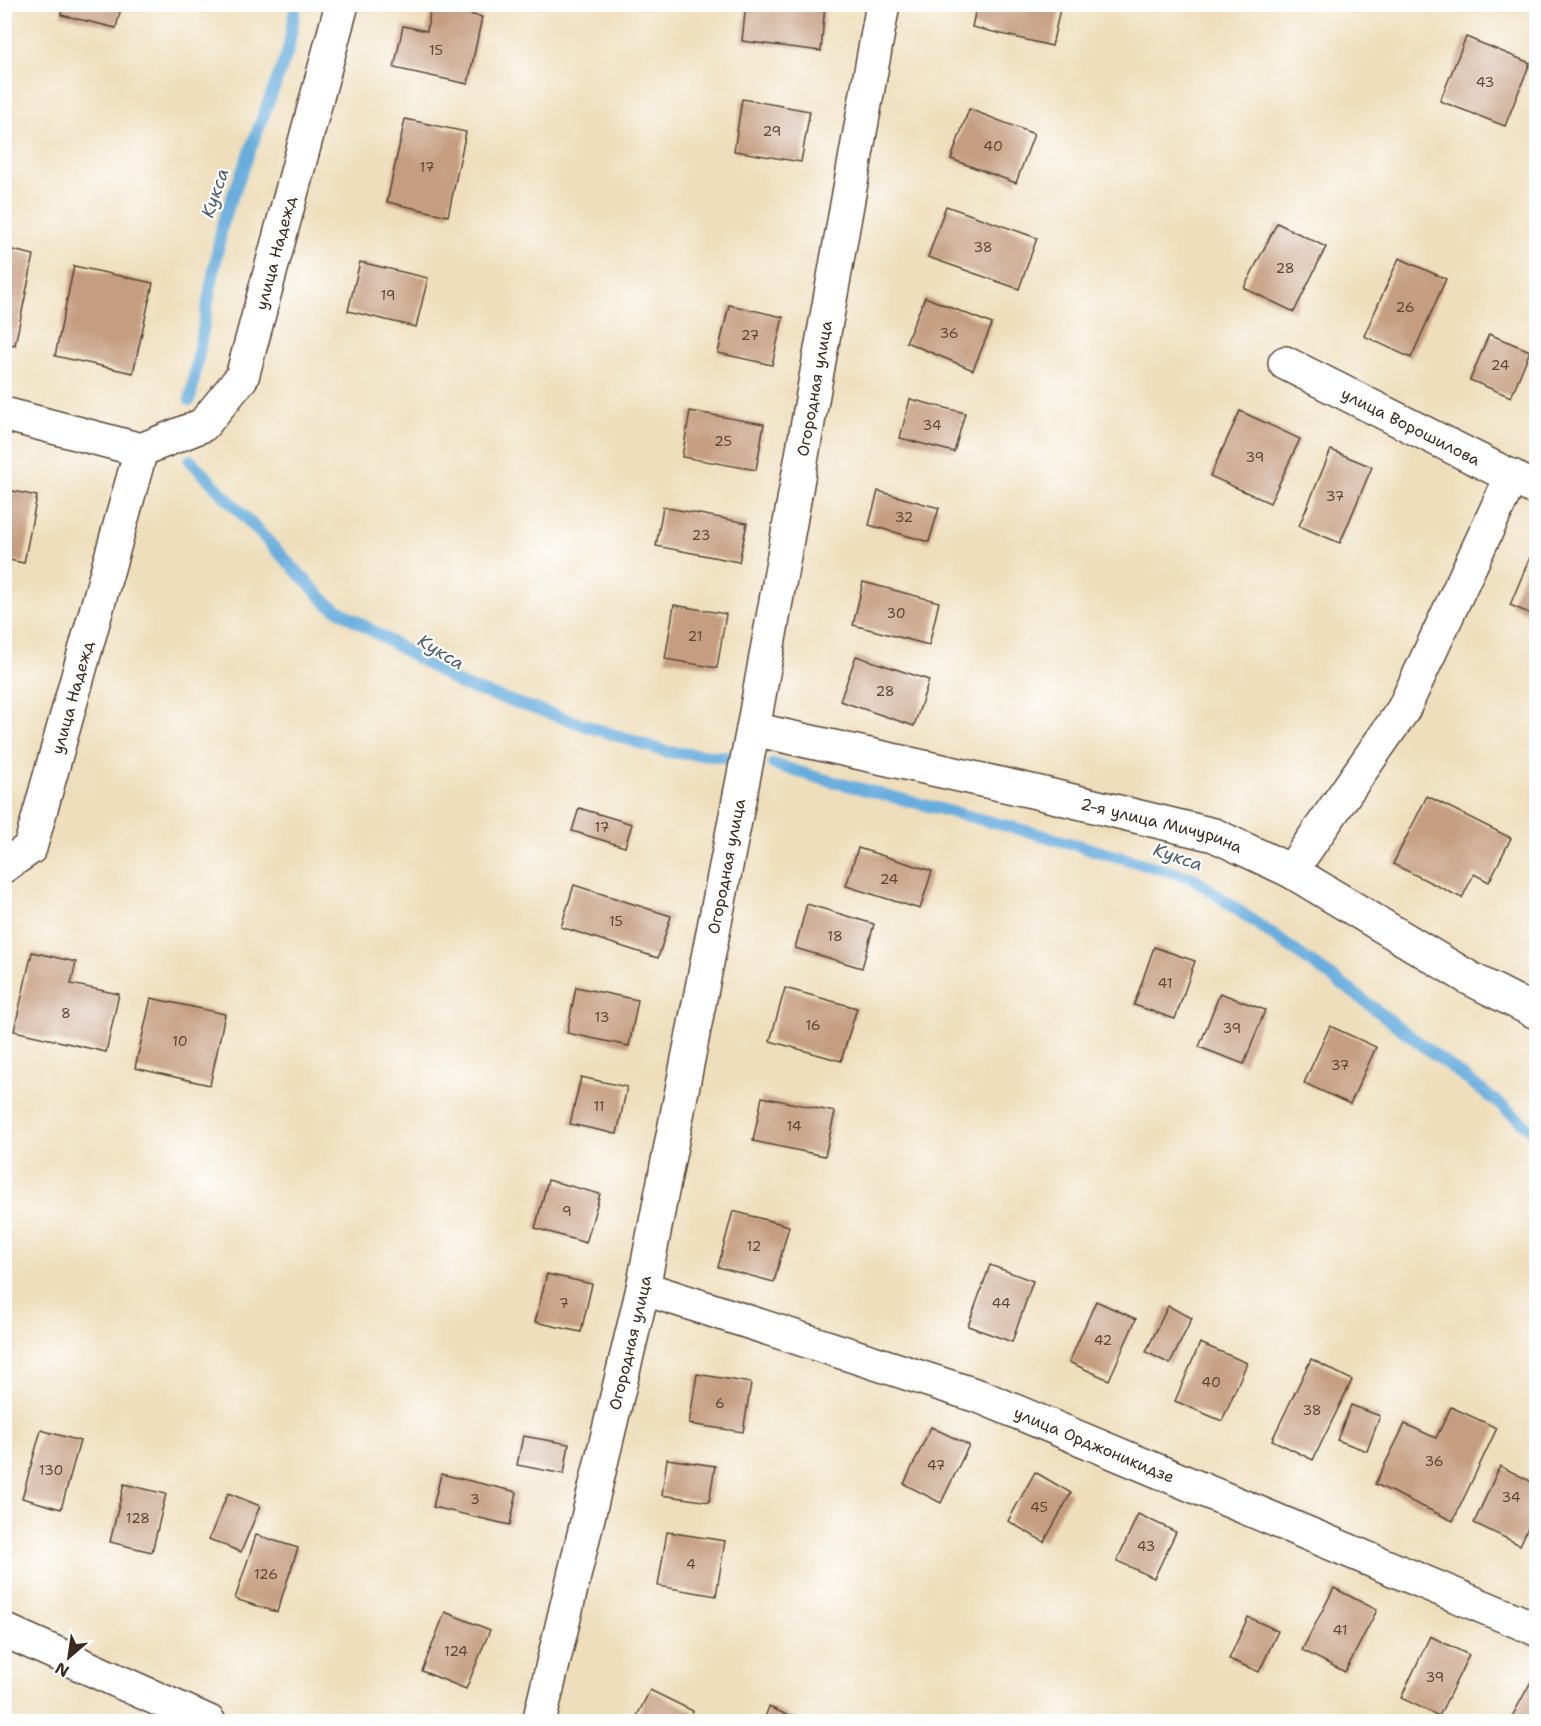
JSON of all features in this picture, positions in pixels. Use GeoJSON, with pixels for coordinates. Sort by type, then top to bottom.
{"type":"FeatureCollection","features":[{"type":"Feature","properties":{"kind":"street","name":"улица Надежд"},"geometry":{"type":"LineString","coordinates":[[4,866],[30,848],[141,450],[202,424],[242,377],[342,4]]}},
{"type":"Feature","properties":{"kind":"street","name":"Огородная улица"},"geometry":{"type":"LineString","coordinates":[[539,1722],[643,1288],[753,729],[883,4]]}},
{"type":"Feature","properties":{"kind":"street","name":"улица Ворошилова"},"geometry":{"type":"LineString","coordinates":[[1285,363],[1524,482]]}},
{"type":"Feature","properties":{"kind":"street"},"geometry":{"type":"LineString","coordinates":[[4,414],[141,450]]}},
{"type":"Feature","properties":{"kind":"street"},"geometry":{"type":"LineString","coordinates":[[1291,871],[1403,710],[1524,482]]}},
{"type":"Feature","properties":{"kind":"street","name":"2-я улица Мичурина"},"geometry":{"type":"LineString","coordinates":[[753,729],[1036,792],[1214,835],[1291,871],[1468,978],[1536,1012]]}},
{"type":"Feature","properties":{"kind":"street","name":"улица Орджоникидзе"},"geometry":{"type":"LineString","coordinates":[[643,1288],[981,1397],[1536,1629]]}},
{"type":"Feature","properties":{"kind":"street"},"geometry":{"type":"LineString","coordinates":[[4,1630],[209,1722]]}},
{"type":"Feature","properties":{"kind":"building"},"geometry":{"type":"Polygon","coordinates":[[[63,4],[122,4],[116,28],[61,15],[63,4]]]}},
{"type":"Feature","properties":{"kind":"building"},"geometry":{"type":"Polygon","coordinates":[[[746,4],[825,4],[821,51],[742,41],[746,4]]]}},
{"type":"Feature","properties":{"kind":"building"},"geometry":{"type":"Polygon","coordinates":[[[977,4],[1061,4],[1052,46],[972,27],[977,4]]]}},
{"type":"Feature","properties":{"kind":"building"},"geometry":{"type":"Polygon","coordinates":[[[431,6],[482,17],[468,84],[394,68],[403,26],[427,31],[431,6]]]}},
{"type":"Feature","properties":{"kind":"building"},"geometry":{"type":"Polygon","coordinates":[[[1466,37],[1530,63],[1505,126],[1440,101],[1466,37]]]}},
{"type":"Feature","properties":{"kind":"building"},"geometry":{"type":"Polygon","coordinates":[[[742,99],[810,111],[801,162],[734,151],[742,99]]]}},
{"type":"Feature","properties":{"kind":"building"},"geometry":{"type":"Polygon","coordinates":[[[969,109],[1034,134],[1016,183],[951,159],[969,109]]]}},
{"type":"Feature","properties":{"kind":"building"},"geometry":{"type":"Polygon","coordinates":[[[405,119],[466,132],[448,216],[387,202],[405,119]]]}},
{"type":"Feature","properties":{"kind":"building"},"geometry":{"type":"Polygon","coordinates":[[[946,206],[1037,238],[1019,289],[928,257],[946,206]]]}},
{"type":"Feature","properties":{"kind":"building"},"geometry":{"type":"Polygon","coordinates":[[[1277,223],[1326,247],[1294,312],[1244,288],[1277,223]]]}},
{"type":"Feature","properties":{"kind":"building"},"geometry":{"type":"Polygon","coordinates":[[[4,248],[34,255],[15,345],[4,343],[4,248]]]}},
{"type":"Feature","properties":{"kind":"building"},"geometry":{"type":"Polygon","coordinates":[[[1399,258],[1446,279],[1411,358],[1364,336],[1399,258]]]}},
{"type":"Feature","properties":{"kind":"building"},"geometry":{"type":"Polygon","coordinates":[[[360,262],[428,278],[416,327],[348,311],[360,262]]]}},
{"type":"Feature","properties":{"kind":"building"},"geometry":{"type":"Polygon","coordinates":[[[74,266],[153,283],[133,373],[55,356],[74,266]]]}},
{"type":"Feature","properties":{"kind":"building"},"geometry":{"type":"Polygon","coordinates":[[[925,297],[992,324],[973,370],[906,342],[925,297]]]}},
{"type":"Feature","properties":{"kind":"building"},"geometry":{"type":"Polygon","coordinates":[[[729,305],[783,317],[772,365],[718,353],[729,305]]]}},
{"type":"Feature","properties":{"kind":"building"},"geometry":{"type":"Polygon","coordinates":[[[1489,334],[1530,351],[1511,397],[1470,380],[1489,334]]]}},
{"type":"Feature","properties":{"kind":"building"},"geometry":{"type":"Polygon","coordinates":[[[910,399],[965,413],[954,452],[900,438],[910,399]]]}},
{"type":"Feature","properties":{"kind":"building"},"geometry":{"type":"Polygon","coordinates":[[[690,411],[764,424],[756,470],[682,457],[690,411]]]}},
{"type":"Feature","properties":{"kind":"building"},"geometry":{"type":"Polygon","coordinates":[[[1240,411],[1300,439],[1270,503],[1210,476],[1240,411]]]}},
{"type":"Feature","properties":{"kind":"building"},"geometry":{"type":"Polygon","coordinates":[[[1331,450],[1372,467],[1340,543],[1299,526],[1331,450]]]}},
{"type":"Feature","properties":{"kind":"building"},"geometry":{"type":"Polygon","coordinates":[[[4,489],[37,496],[24,563],[4,559],[4,489]]]}},
{"type":"Feature","properties":{"kind":"building"},"geometry":{"type":"Polygon","coordinates":[[[878,491],[939,508],[929,542],[869,525],[878,491]]]}},
{"type":"Feature","properties":{"kind":"building"},"geometry":{"type":"Polygon","coordinates":[[[663,507],[747,523],[739,562],[656,546],[663,507]]]}},
{"type":"Feature","properties":{"kind":"building"},"geometry":{"type":"Polygon","coordinates":[[[1536,543],[1536,616],[1510,605],[1536,543]]]}},
{"type":"Feature","properties":{"kind":"building"},"geometry":{"type":"Polygon","coordinates":[[[863,582],[939,602],[929,645],[853,625],[863,582]]]}},
{"type":"Feature","properties":{"kind":"building"},"geometry":{"type":"Polygon","coordinates":[[[674,605],[726,614],[717,668],[665,659],[674,605]]]}},
{"type":"Feature","properties":{"kind":"building"},"geometry":{"type":"Polygon","coordinates":[[[856,656],[929,680],[914,726],[840,701],[856,656]]]}},
{"type":"Feature","properties":{"kind":"building"},"geometry":{"type":"Polygon","coordinates":[[[1427,796],[1511,838],[1489,882],[1474,874],[1462,898],[1393,864],[1427,796]]]}},
{"type":"Feature","properties":{"kind":"building"},"geometry":{"type":"Polygon","coordinates":[[[579,808],[632,824],[625,847],[572,831],[579,808]]]}},
{"type":"Feature","properties":{"kind":"building"},"geometry":{"type":"Polygon","coordinates":[[[858,848],[932,871],[920,909],[846,886],[858,848]]]}},
{"type":"Feature","properties":{"kind":"building"},"geometry":{"type":"Polygon","coordinates":[[[574,885],[671,916],[658,958],[561,927],[574,885]]]}},
{"type":"Feature","properties":{"kind":"building"},"geometry":{"type":"Polygon","coordinates":[[[807,904],[874,924],[862,968],[795,948],[807,904]]]}},
{"type":"Feature","properties":{"kind":"building"},"geometry":{"type":"Polygon","coordinates":[[[1154,947],[1195,961],[1175,1019],[1134,1005],[1154,947]]]}},
{"type":"Feature","properties":{"kind":"building"},"geometry":{"type":"Polygon","coordinates":[[[32,952],[76,962],[71,984],[119,994],[106,1052],[14,1031],[32,952]]]}},
{"type":"Feature","properties":{"kind":"building"},"geometry":{"type":"Polygon","coordinates":[[[576,987],[638,1000],[629,1046],[567,1033],[576,987]]]}},
{"type":"Feature","properties":{"kind":"building"},"geometry":{"type":"Polygon","coordinates":[[[785,988],[857,1008],[841,1061],[770,1041],[785,988]]]}},
{"type":"Feature","properties":{"kind":"building"},"geometry":{"type":"Polygon","coordinates":[[[1220,993],[1265,1010],[1244,1064],[1199,1047],[1220,993]]]}},
{"type":"Feature","properties":{"kind":"building"},"geometry":{"type":"Polygon","coordinates":[[[151,998],[225,1014],[210,1085],[135,1068],[151,998]]]}},
{"type":"Feature","properties":{"kind":"building"},"geometry":{"type":"Polygon","coordinates":[[[1330,1026],[1376,1047],[1350,1104],[1304,1083],[1330,1026]]]}},
{"type":"Feature","properties":{"kind":"building"},"geometry":{"type":"Polygon","coordinates":[[[581,1077],[627,1087],[617,1134],[570,1124],[581,1077]]]}},
{"type":"Feature","properties":{"kind":"building"},"geometry":{"type":"Polygon","coordinates":[[[762,1097],[835,1112],[825,1156],[753,1141],[762,1097]]]}},
{"type":"Feature","properties":{"kind":"building"},"geometry":{"type":"Polygon","coordinates":[[[548,1180],[600,1194],[586,1243],[535,1228],[548,1180]]]}},
{"type":"Feature","properties":{"kind":"building"},"geometry":{"type":"Polygon","coordinates":[[[733,1211],[789,1226],[774,1282],[718,1267],[733,1211]]]}},
{"type":"Feature","properties":{"kind":"building"},"geometry":{"type":"Polygon","coordinates":[[[990,1265],[1033,1281],[1012,1342],[968,1326],[990,1265]]]}},
{"type":"Feature","properties":{"kind":"building"},"geometry":{"type":"Polygon","coordinates":[[[547,1274],[592,1284],[581,1332],[535,1322],[547,1274]]]}},
{"type":"Feature","properties":{"kind":"building"},"geometry":{"type":"Polygon","coordinates":[[[1096,1301],[1136,1319],[1109,1380],[1069,1362],[1096,1301]]]}},
{"type":"Feature","properties":{"kind":"building"},"geometry":{"type":"Polygon","coordinates":[[[1168,1306],[1192,1318],[1170,1364],[1146,1352],[1168,1306]]]}},
{"type":"Feature","properties":{"kind":"building"},"geometry":{"type":"Polygon","coordinates":[[[1200,1343],[1247,1363],[1222,1421],[1175,1401],[1200,1343]]]}},
{"type":"Feature","properties":{"kind":"building"},"geometry":{"type":"Polygon","coordinates":[[[1311,1359],[1352,1380],[1313,1460],[1272,1440],[1311,1359]]]}},
{"type":"Feature","properties":{"kind":"building"},"geometry":{"type":"Polygon","coordinates":[[[697,1374],[751,1383],[743,1432],[689,1424],[697,1374]]]}},
{"type":"Feature","properties":{"kind":"building"},"geometry":{"type":"Polygon","coordinates":[[[1351,1405],[1380,1416],[1367,1451],[1337,1440],[1351,1405]]]}},
{"type":"Feature","properties":{"kind":"building"},"geometry":{"type":"Polygon","coordinates":[[[1451,1407],[1497,1428],[1453,1521],[1375,1484],[1405,1424],[1436,1438],[1451,1407]]]}},
{"type":"Feature","properties":{"kind":"building"},"geometry":{"type":"Polygon","coordinates":[[[931,1427],[969,1445],[941,1503],[904,1484],[931,1427]]]}},
{"type":"Feature","properties":{"kind":"building"},"geometry":{"type":"Polygon","coordinates":[[[41,1430],[80,1441],[61,1509],[22,1498],[41,1430]]]}},
{"type":"Feature","properties":{"kind":"building"},"geometry":{"type":"Polygon","coordinates":[[[523,1436],[569,1444],[564,1474],[517,1465],[523,1436]]]}},
{"type":"Feature","properties":{"kind":"building"},"geometry":{"type":"Polygon","coordinates":[[[667,1459],[715,1466],[709,1502],[662,1495],[667,1459]]]}},
{"type":"Feature","properties":{"kind":"building"},"geometry":{"type":"Polygon","coordinates":[[[1500,1466],[1536,1484],[1536,1511],[1520,1545],[1474,1523],[1500,1466]]]}},
{"type":"Feature","properties":{"kind":"building"},"geometry":{"type":"Polygon","coordinates":[[[1035,1472],[1071,1493],[1044,1542],[1008,1521],[1035,1472]]]}},
{"type":"Feature","properties":{"kind":"building"},"geometry":{"type":"Polygon","coordinates":[[[441,1474],[517,1492],[510,1525],[433,1507],[441,1474]]]}},
{"type":"Feature","properties":{"kind":"building"},"geometry":{"type":"Polygon","coordinates":[[[124,1484],[166,1494],[152,1552],[110,1542],[124,1484]]]}},
{"type":"Feature","properties":{"kind":"building"},"geometry":{"type":"Polygon","coordinates":[[[228,1493],[260,1506],[241,1552],[209,1539],[228,1493]]]}},
{"type":"Feature","properties":{"kind":"building"},"geometry":{"type":"Polygon","coordinates":[[[1138,1514],[1176,1532],[1154,1578],[1117,1561],[1138,1514]]]}},
{"type":"Feature","properties":{"kind":"building"},"geometry":{"type":"Polygon","coordinates":[[[667,1532],[725,1541],[716,1596],[658,1586],[667,1532]]]}},
{"type":"Feature","properties":{"kind":"building"},"geometry":{"type":"Polygon","coordinates":[[[256,1535],[298,1548],[277,1612],[235,1599],[256,1535]]]}},
{"type":"Feature","properties":{"kind":"building"},"geometry":{"type":"Polygon","coordinates":[[[1334,1588],[1377,1610],[1345,1672],[1302,1650],[1334,1588]]]}},
{"type":"Feature","properties":{"kind":"building"},"geometry":{"type":"Polygon","coordinates":[[[445,1612],[490,1630],[466,1689],[422,1671],[445,1612]]]}},
{"type":"Feature","properties":{"kind":"building"},"geometry":{"type":"Polygon","coordinates":[[[1248,1617],[1278,1631],[1259,1672],[1229,1659],[1248,1617]]]}},
{"type":"Feature","properties":{"kind":"building"},"geometry":{"type":"Polygon","coordinates":[[[1430,1636],[1469,1655],[1439,1716],[1401,1698],[1430,1636]]]}},
{"type":"Feature","properties":{"kind":"building"},"geometry":{"type":"Polygon","coordinates":[[[1533,1678],[1536,1680],[1536,1722],[1509,1722],[1533,1678]]]}},
{"type":"Feature","properties":{"kind":"building"},"geometry":{"type":"Polygon","coordinates":[[[650,1690],[693,1711],[688,1722],[634,1722],[650,1690]]]}},
{"type":"Feature","properties":{"kind":"building"},"geometry":{"type":"Polygon","coordinates":[[[769,1707],[803,1722],[763,1722],[769,1707]]]}},
{"type":"Feature","properties":{"kind":"waterway","name":"Кукса"},"geometry":{"type":"LineString","coordinates":[[190,400],[223,221],[288,51],[296,4]]}},
{"type":"Feature","properties":{"kind":"waterway","name":"Кукса"},"geometry":{"type":"LineString","coordinates":[[190,460],[328,604],[462,685],[667,752],[736,758]]}},
{"type":"Feature","properties":{"kind":"waterway","name":"Кукса"},"geometry":{"type":"LineString","coordinates":[[773,764],[1193,878],[1354,993],[1536,1134]]}}]}
